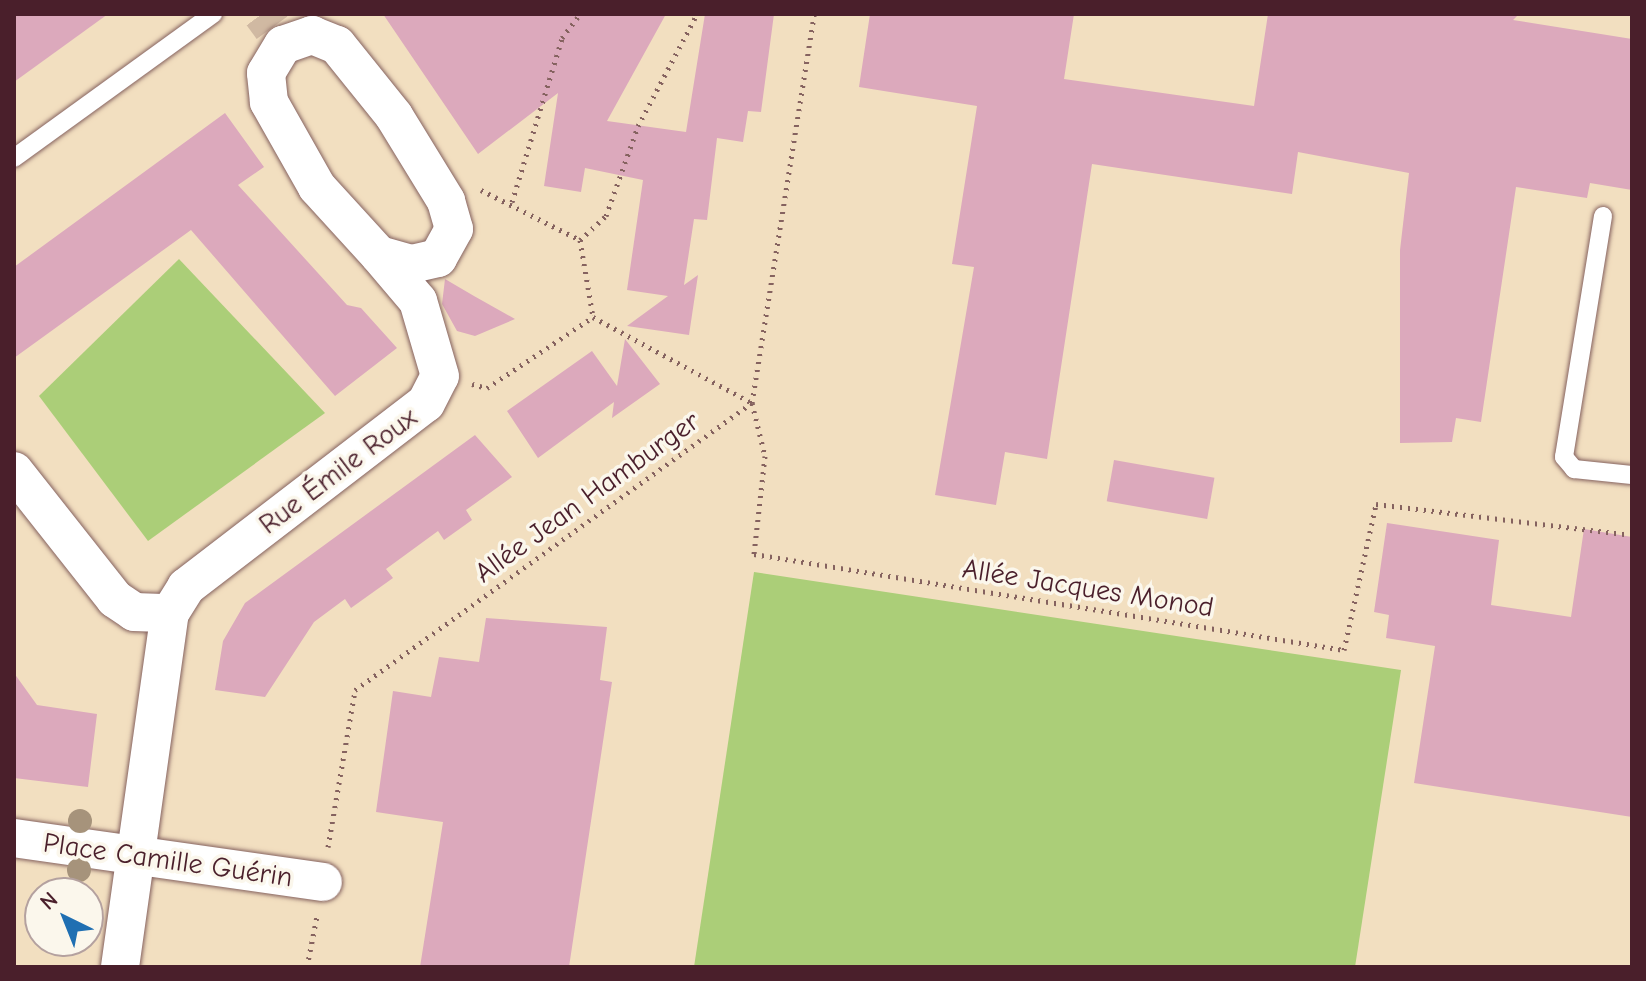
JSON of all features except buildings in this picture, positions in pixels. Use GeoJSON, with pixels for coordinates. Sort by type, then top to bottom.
{"type":"FeatureCollection","features":[{"type":"Feature","properties":{"kind":"street"},"geometry":{"type":"LineString","coordinates":[[418,301],[454,229],[446,201],[394,116],[337,45],[312,35],[277,36],[266,73],[269,102],[317,187],[418,301],[440,376]]}},
{"type":"Feature","properties":{"kind":"street"},"geometry":{"type":"LineString","coordinates":[[379,255],[411,264],[438,258]]}},
{"type":"Feature","properties":{"kind":"street","name":"Rue Émile Roux"},"geometry":{"type":"LineString","coordinates":[[120,967],[170,613],[186,587],[426,403],[440,376]]}},
{"type":"Feature","properties":{"kind":"street"},"geometry":{"type":"LineString","coordinates":[[14,471],[115,599],[134,612],[170,613]]}},
{"type":"Feature","properties":{"kind":"street","name":"Place Camille Guérin"},"geometry":{"type":"LineString","coordinates":[[14,838],[323,882]]}},
{"type":"Feature","properties":{"kind":"lane"},"geometry":{"type":"LineString","coordinates":[[14,158],[213,14]]}},
{"type":"Feature","properties":{"kind":"lane"},"geometry":{"type":"LineString","coordinates":[[1603,216],[1564,457],[1574,469],[1632,475]]}},
{"type":"Feature","properties":{"kind":"path"},"geometry":{"type":"LineString","coordinates":[[512,202],[562,38],[580,14]]}},
{"type":"Feature","properties":{"kind":"path"},"geometry":{"type":"LineString","coordinates":[[580,240],[606,216],[638,126],[697,14]]}},
{"type":"Feature","properties":{"kind":"path"},"geometry":{"type":"LineString","coordinates":[[593,317],[752,403],[814,14]]}},
{"type":"Feature","properties":{"kind":"path"},"geometry":{"type":"LineString","coordinates":[[446,201],[487,188],[580,240]]}},
{"type":"Feature","properties":{"kind":"path"},"geometry":{"type":"LineString","coordinates":[[580,240],[593,317]]}},
{"type":"Feature","properties":{"kind":"path"},"geometry":{"type":"LineString","coordinates":[[440,376],[487,388],[593,317]]}},
{"type":"Feature","properties":{"kind":"path","name":"Allée Jacques Monod"},"geometry":{"type":"LineString","coordinates":[[752,403],[765,456],[754,554],[1344,650],[1376,504],[1632,535]]}},
{"type":"Feature","properties":{"kind":"path","name":"Allée Jean Hamburger"},"geometry":{"type":"LineString","coordinates":[[307,967],[355,690],[752,403]]}},
{"type":"Feature","properties":{"kind":"green space"},"geometry":{"type":"Polygon","coordinates":[[[179,259],[325,413],[148,541],[39,396],[179,259]]]}},
{"type":"Feature","properties":{"kind":"green space"},"geometry":{"type":"Polygon","coordinates":[[[754,572],[1401,670],[1355,967],[694,967],[754,572]]]}},
{"type":"Feature","properties":{"kind":"tunnel"},"geometry":{"type":"LineString","coordinates":[[262,14],[272,28]]}}]}
